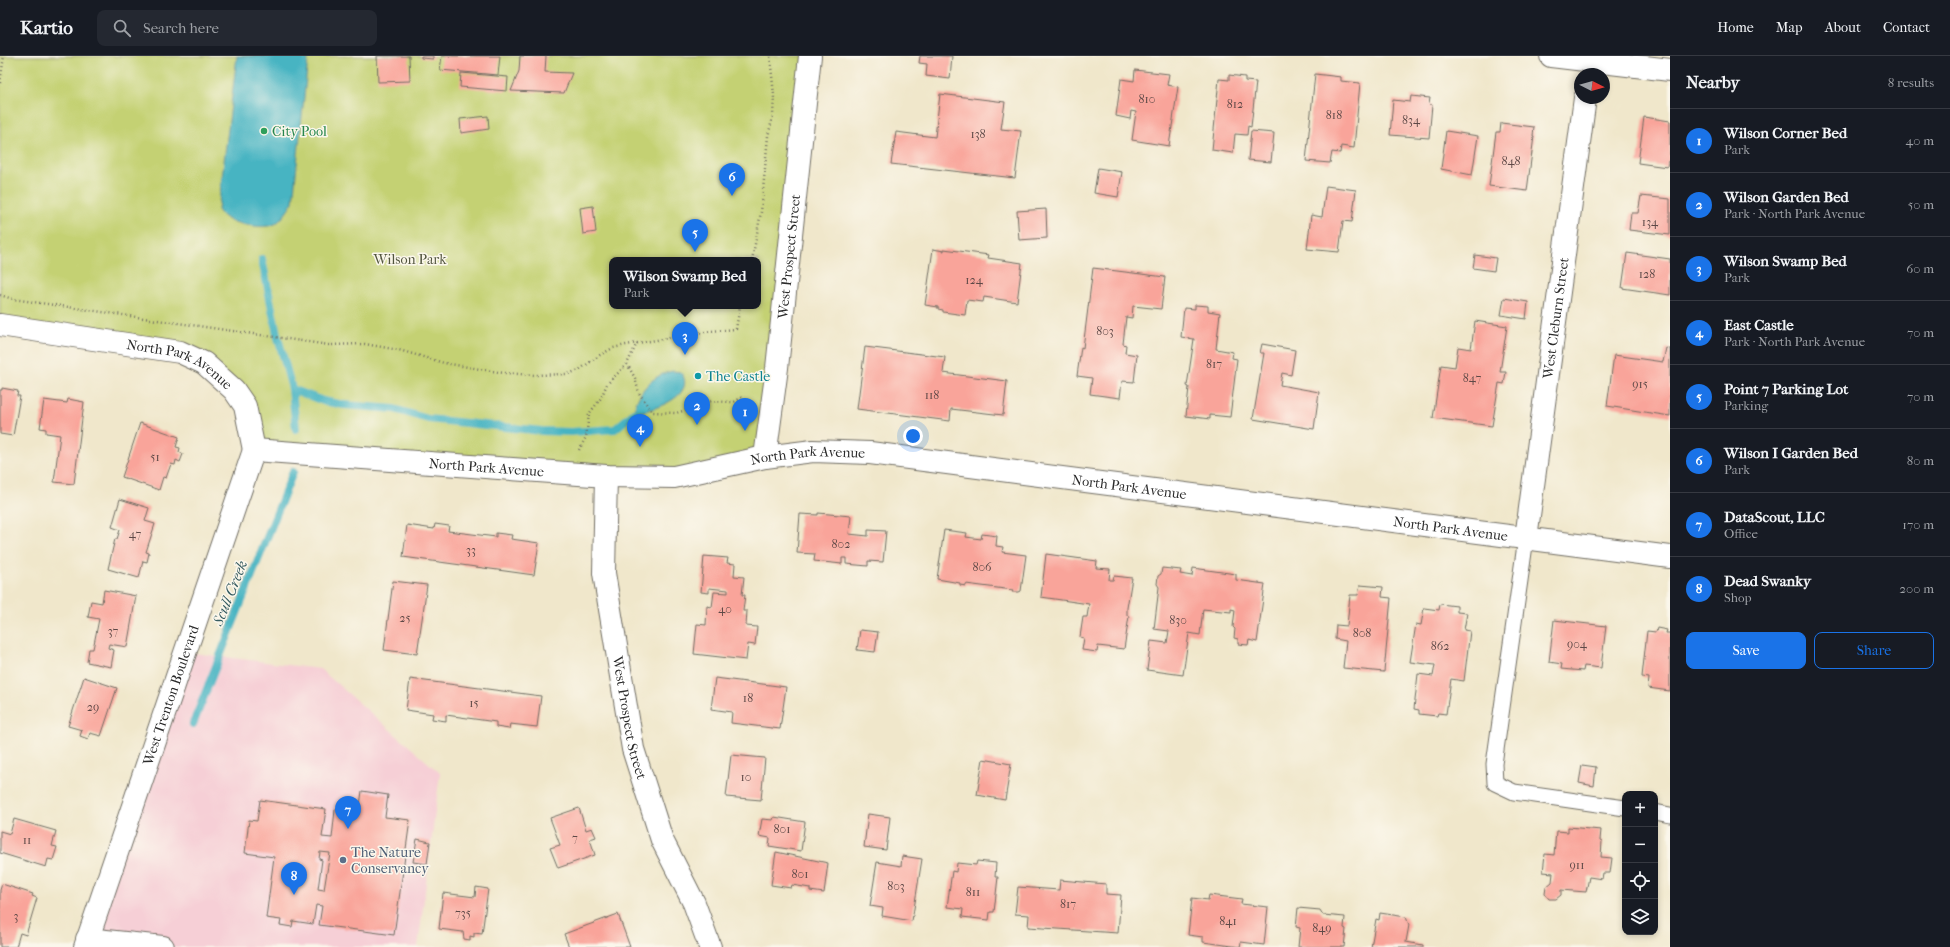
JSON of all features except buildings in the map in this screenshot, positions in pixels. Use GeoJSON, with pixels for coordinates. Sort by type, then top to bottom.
{"type":"FeatureCollection","features":[{"type":"Feature","properties":{"kind":"street","name":"West Prospect Street"},"geometry":{"type":"LineString","coordinates":[[765,457],[777,368],[810,56]]}},
{"type":"Feature","properties":{"kind":"street"},"geometry":{"type":"LineString","coordinates":[[1551,56],[1590,64],[1670,70]]}},
{"type":"Feature","properties":{"kind":"street","name":"West Cleburn Street"},"geometry":{"type":"LineString","coordinates":[[1526,538],[1584,104]]}},
{"type":"Feature","properties":{"kind":"street","name":"North Park Avenue"},"geometry":{"type":"LineString","coordinates":[[0,325],[180,352],[204,363],[234,390],[245,406],[254,450],[606,476],[674,477],[765,457],[813,451],[870,453],[1670,557]]}},
{"type":"Feature","properties":{"kind":"street","name":"West Trenton Boulevard"},"geometry":{"type":"LineString","coordinates":[[86,943],[254,450]]}},
{"type":"Feature","properties":{"kind":"street","name":"West Prospect Street"},"geometry":{"type":"LineString","coordinates":[[606,476],[604,573],[633,749],[662,840],[694,903],[710,947]]}},
{"type":"Feature","properties":{"kind":"street"},"geometry":{"type":"LineString","coordinates":[[86,943],[163,947]]}},
{"type":"Feature","properties":{"kind":"lane"},"geometry":{"type":"LineString","coordinates":[[1526,538],[1494,764],[1495,783],[1514,792],[1622,808]]}},
{"type":"Feature","properties":{"kind":"lane"},"geometry":{"type":"LineString","coordinates":[[1658,813],[1670,815]]}},
{"type":"Feature","properties":{"kind":"path"},"geometry":{"type":"LineString","coordinates":[[0,83],[4,56]]}},
{"type":"Feature","properties":{"kind":"path"},"geometry":{"type":"LineString","coordinates":[[753,257],[761,212],[768,136],[773,116],[774,95],[770,56]]}},
{"type":"Feature","properties":{"kind":"path"},"geometry":{"type":"LineString","coordinates":[[0,295],[21,300],[329,345],[365,344],[399,350],[444,363],[504,373],[535,375],[568,374],[579,370],[613,348],[711,331],[736,329],[739,309]]}},
{"type":"Feature","properties":{"kind":"path"},"geometry":{"type":"LineString","coordinates":[[577,453],[586,437],[589,414],[600,398],[607,384],[627,364],[638,343]]}},
{"type":"Feature","properties":{"kind":"path"},"geometry":{"type":"LineString","coordinates":[[627,364],[635,378],[639,394],[652,412],[676,413],[690,409],[702,402],[734,402],[743,397]]}},
{"type":"Feature","properties":{"kind":"shaded area"},"geometry":{"type":"Polygon","coordinates":[[[185,652],[320,669],[440,773],[418,947],[163,947],[87,939],[185,652]]]}},
{"type":"Feature","properties":{"kind":"green space","name":"Wilson Park"},"geometry":{"type":"Polygon","coordinates":[[[0,56],[810,56],[765,457],[674,477],[254,450],[245,406],[204,363],[0,325],[0,56]]]}},
{"type":"Feature","properties":{"kind":"water","name":"City Pool"},"geometry":{"type":"Polygon","coordinates":[[[237,56],[307,56],[308,59],[293,202],[280,220],[270,226],[256,226],[234,222],[224,217],[218,210],[237,56]]]}},
{"type":"Feature","properties":{"kind":"water"},"geometry":{"type":"Polygon","coordinates":[[[673,371],[681,372],[685,381],[683,389],[678,395],[661,406],[634,413],[638,398],[652,380],[673,371]]]}},
{"type":"Feature","properties":{"kind":"waterway","name":"Scull Creek"},"geometry":{"type":"LineString","coordinates":[[262,259],[277,334],[292,389],[296,429]]}},
{"type":"Feature","properties":{"kind":"waterway"},"geometry":{"type":"LineString","coordinates":[[292,389],[323,401],[344,405],[394,409],[428,419],[542,431],[571,432],[615,429],[634,413]]}},
{"type":"Feature","properties":{"kind":"waterway","name":"Scull Creek"},"geometry":{"type":"LineString","coordinates":[[193,724],[293,472]]}},
{"type":"Feature","properties":{"kind":"place","name":"City Pool"},"geometry":{"type":"Point","coordinates":[264,131]}},
{"type":"Feature","properties":{"kind":"place","name":"Wilson I Garden Bed"},"geometry":{"type":"Point","coordinates":[732,196]}},
{"type":"Feature","properties":{"kind":"place","name":"Point 7 Parking Lot"},"geometry":{"type":"Point","coordinates":[695,252]}},
{"type":"Feature","properties":{"kind":"place","name":"Wilson Swamp Bed"},"geometry":{"type":"Point","coordinates":[685,355]}},
{"type":"Feature","properties":{"kind":"place","name":"The Castle"},"geometry":{"type":"Point","coordinates":[698,376]}},
{"type":"Feature","properties":{"kind":"place","name":"Wilson Garden Bed"},"geometry":{"type":"Point","coordinates":[697,425]}},
{"type":"Feature","properties":{"kind":"place","name":"Wilson Corner Bed"},"geometry":{"type":"Point","coordinates":[745,431]}},
{"type":"Feature","properties":{"kind":"place","name":"East Castle"},"geometry":{"type":"Point","coordinates":[640,447]}},
{"type":"Feature","properties":{"kind":"place","name":"DataScout, LLC"},"geometry":{"type":"Point","coordinates":[348,829]}},
{"type":"Feature","properties":{"kind":"place","name":"The Nature Conservancy"},"geometry":{"type":"Point","coordinates":[343,860]}},
{"type":"Feature","properties":{"kind":"place","name":"Dead Swanky"},"geometry":{"type":"Point","coordinates":[294,895]}}]}
